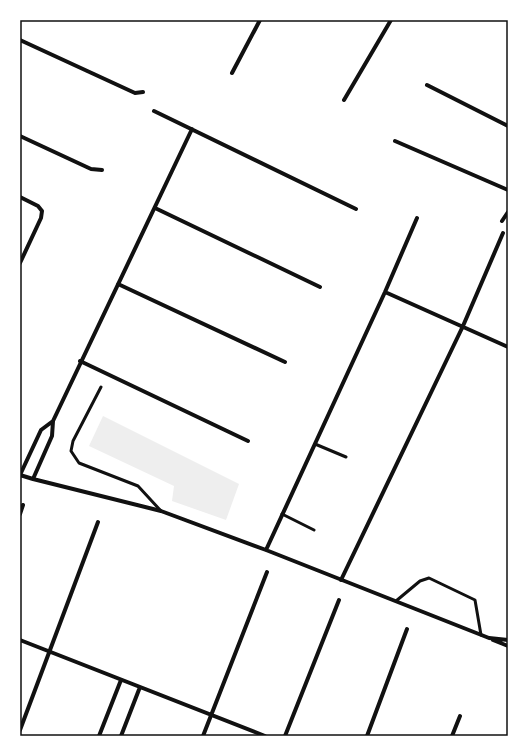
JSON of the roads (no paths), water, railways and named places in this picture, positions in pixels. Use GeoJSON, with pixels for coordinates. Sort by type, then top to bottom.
{"type":"FeatureCollection","features":[{"type":"Feature","properties":{"kind":"street"},"geometry":{"type":"LineString","coordinates":[[232,73],[260,20]]}},
{"type":"Feature","properties":{"kind":"street"},"geometry":{"type":"LineString","coordinates":[[344,100],[391,20]]}},
{"type":"Feature","properties":{"kind":"street"},"geometry":{"type":"LineString","coordinates":[[20,40],[135,93],[144,92]]}},
{"type":"Feature","properties":{"kind":"street"},"geometry":{"type":"LineString","coordinates":[[427,85],[508,126]]}},
{"type":"Feature","properties":{"kind":"street"},"geometry":{"type":"LineString","coordinates":[[154,111],[356,209]]}},
{"type":"Feature","properties":{"kind":"street"},"geometry":{"type":"LineString","coordinates":[[33,479],[52,436],[53,421],[80,361],[192,129]]}},
{"type":"Feature","properties":{"kind":"street"},"geometry":{"type":"LineString","coordinates":[[20,136],[91,169],[102,170]]}},
{"type":"Feature","properties":{"kind":"street"},"geometry":{"type":"LineString","coordinates":[[395,141],[508,190]]}},
{"type":"Feature","properties":{"kind":"street"},"geometry":{"type":"LineString","coordinates":[[20,197],[38,206],[42,211],[41,218],[20,263]]}},
{"type":"Feature","properties":{"kind":"street"},"geometry":{"type":"LineString","coordinates":[[155,208],[320,287]]}},
{"type":"Feature","properties":{"kind":"street"},"geometry":{"type":"LineString","coordinates":[[502,221],[508,212]]}},
{"type":"Feature","properties":{"kind":"street"},"geometry":{"type":"LineString","coordinates":[[266,550],[385,292],[417,218]]}},
{"type":"Feature","properties":{"kind":"street"},"geometry":{"type":"LineString","coordinates":[[342,580],[463,326],[503,233]]}},
{"type":"Feature","properties":{"kind":"street"},"geometry":{"type":"LineString","coordinates":[[118,284],[285,362]]}},
{"type":"Feature","properties":{"kind":"street"},"geometry":{"type":"LineString","coordinates":[[385,292],[508,347]]}},
{"type":"Feature","properties":{"kind":"street"},"geometry":{"type":"LineString","coordinates":[[80,361],[248,441]]}},
{"type":"Feature","properties":{"kind":"street"},"geometry":{"type":"LineString","coordinates":[[53,421],[41,430],[20,475],[161,511],[266,550],[508,646]]}},
{"type":"Feature","properties":{"kind":"street"},"geometry":{"type":"LineString","coordinates":[[20,514],[23,505]]}},
{"type":"Feature","properties":{"kind":"street"},"geometry":{"type":"LineString","coordinates":[[20,730],[98,522]]}},
{"type":"Feature","properties":{"kind":"street"},"geometry":{"type":"LineString","coordinates":[[203,736],[267,572]]}},
{"type":"Feature","properties":{"kind":"street"},"geometry":{"type":"LineString","coordinates":[[285,736],[339,600]]}},
{"type":"Feature","properties":{"kind":"street"},"geometry":{"type":"LineString","coordinates":[[367,736],[407,629]]}},
{"type":"Feature","properties":{"kind":"street"},"geometry":{"type":"LineString","coordinates":[[489,638],[508,640]]}},
{"type":"Feature","properties":{"kind":"street"},"geometry":{"type":"LineString","coordinates":[[20,640],[265,736]]}},
{"type":"Feature","properties":{"kind":"street"},"geometry":{"type":"LineString","coordinates":[[99,736],[121,680]]}},
{"type":"Feature","properties":{"kind":"street"},"geometry":{"type":"LineString","coordinates":[[121,736],[140,687]]}},
{"type":"Feature","properties":{"kind":"street"},"geometry":{"type":"LineString","coordinates":[[452,736],[460,716]]}},
{"type":"Feature","properties":{"kind":"lane"},"geometry":{"type":"LineString","coordinates":[[101,387],[74,441],[71,451],[79,463],[138,486],[161,511]]}},
{"type":"Feature","properties":{"kind":"lane"},"geometry":{"type":"LineString","coordinates":[[315,444],[346,457]]}},
{"type":"Feature","properties":{"kind":"lane"},"geometry":{"type":"LineString","coordinates":[[282,514],[314,530]]}},
{"type":"Feature","properties":{"kind":"lane"},"geometry":{"type":"LineString","coordinates":[[395,602],[420,581],[428,578],[475,600],[481,635]]}}]}
